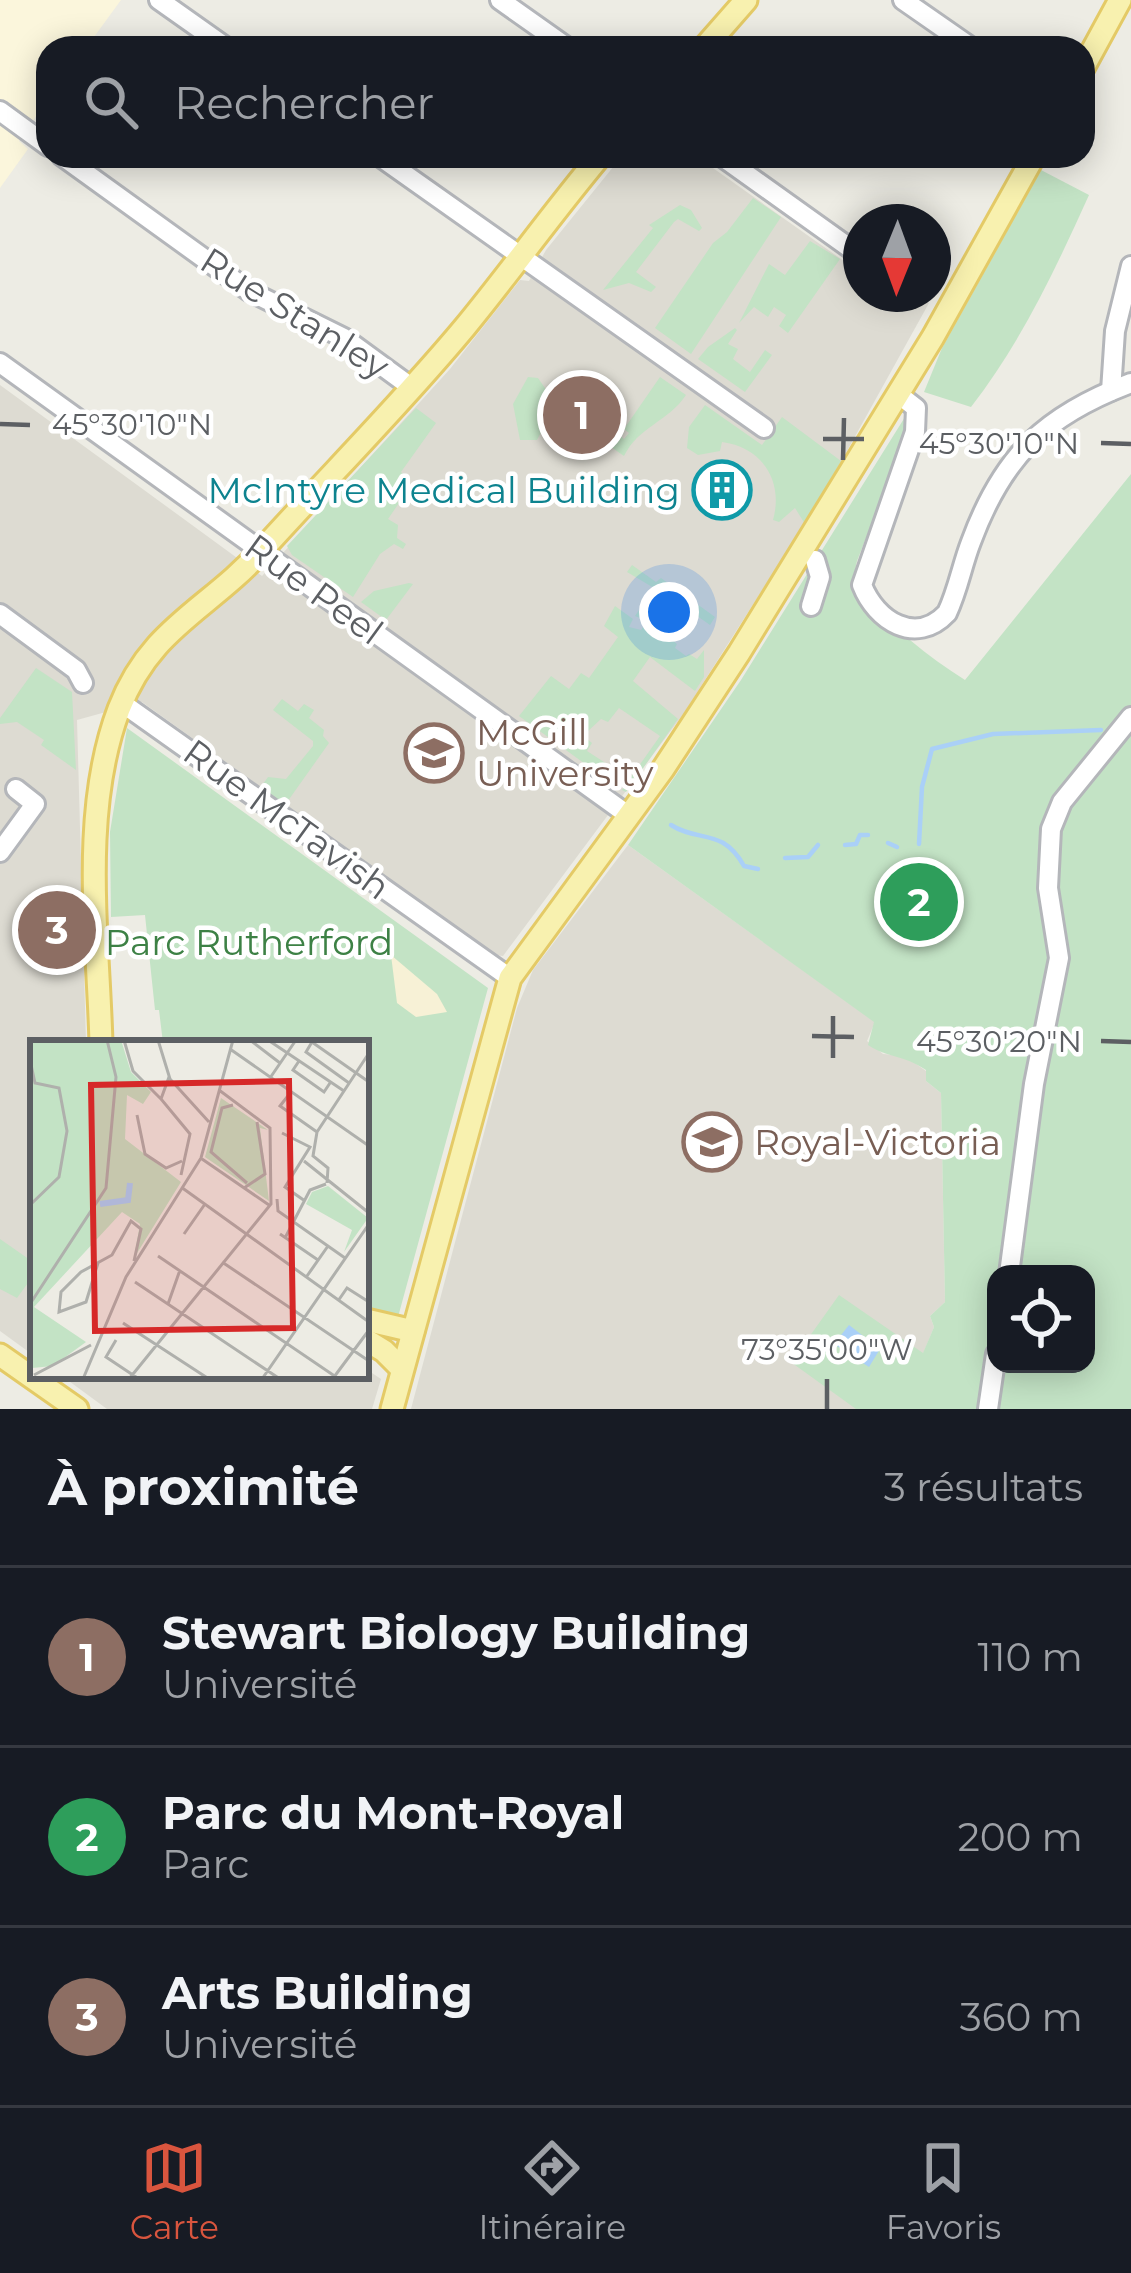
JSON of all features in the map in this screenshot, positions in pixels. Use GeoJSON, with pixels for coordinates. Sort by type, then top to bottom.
{"type":"FeatureCollection","features":[{"type":"Feature","properties":{"kind":"main road"},"geometry":{"type":"LineString","coordinates":[[714,36],[746,0]]}},
{"type":"Feature","properties":{"kind":"main road"},"geometry":{"type":"LineString","coordinates":[[1095,46],[1120,0]]}},
{"type":"Feature","properties":{"kind":"main road"},"geometry":{"type":"LineString","coordinates":[[101,1040],[99,803],[106,754],[137,669],[164,635],[262,551],[411,387],[590,168]]}},
{"type":"Feature","properties":{"kind":"main road"},"geometry":{"type":"LineString","coordinates":[[392,1409],[510,978],[739,653],[898,394],[1027,168]]}},
{"type":"Feature","properties":{"kind":"main road"},"geometry":{"type":"LineString","coordinates":[[369,1321],[412,1331]]}},
{"type":"Feature","properties":{"kind":"main road"},"geometry":{"type":"LineString","coordinates":[[369,1342],[403,1369]]}},
{"type":"Feature","properties":{"kind":"main road"},"geometry":{"type":"LineString","coordinates":[[0,1354],[30,1375]]}},
{"type":"Feature","properties":{"kind":"main road"},"geometry":{"type":"LineString","coordinates":[[35,1379],[77,1409]]}},
{"type":"Feature","properties":{"kind":"street"},"geometry":{"type":"LineString","coordinates":[[159,0],[210,36]]}},
{"type":"Feature","properties":{"kind":"street"},"geometry":{"type":"LineString","coordinates":[[500,0],[551,36]]}},
{"type":"Feature","properties":{"kind":"street"},"geometry":{"type":"LineString","coordinates":[[903,0],[955,36]]}},
{"type":"Feature","properties":{"kind":"street"},"geometry":{"type":"LineString","coordinates":[[0,111],[36,137]]}},
{"type":"Feature","properties":{"kind":"street","name":"Rue Stanley"},"geometry":{"type":"LineString","coordinates":[[79,168],[249,291],[344,338],[411,387]]}},
{"type":"Feature","properties":{"kind":"street"},"geometry":{"type":"LineString","coordinates":[[396,168],[764,428]]}},
{"type":"Feature","properties":{"kind":"street"},"geometry":{"type":"LineString","coordinates":[[739,168],[843,243]]}},
{"type":"Feature","properties":{"kind":"street"},"geometry":{"type":"LineString","coordinates":[[1111,391],[1115,328],[1131,266]]}},
{"type":"Feature","properties":{"kind":"street","name":"Rue Peel"},"geometry":{"type":"LineString","coordinates":[[0,363],[628,815]]}},
{"type":"Feature","properties":{"kind":"street"},"geometry":{"type":"LineString","coordinates":[[898,394],[914,405],[916,432],[862,585],[885,620],[916,628],[931,625],[947,613],[984,509],[1027,443],[1047,425],[1131,383]]}},
{"type":"Feature","properties":{"kind":"street"},"geometry":{"type":"LineString","coordinates":[[811,606],[820,577],[815,560]]}},
{"type":"Feature","properties":{"kind":"street"},"geometry":{"type":"LineString","coordinates":[[0,614],[76,670],[83,683]]}},
{"type":"Feature","properties":{"kind":"street","name":"Rue McTavish"},"geometry":{"type":"LineString","coordinates":[[122,703],[510,978]]}},
{"type":"Feature","properties":{"kind":"street"},"geometry":{"type":"LineString","coordinates":[[1010,1265],[1036,1072],[1059,958],[1048,887],[1051,829],[1062,802],[1131,716]]}},
{"type":"Feature","properties":{"kind":"street"},"geometry":{"type":"LineString","coordinates":[[0,853],[35,804],[16,789]]}},
{"type":"Feature","properties":{"kind":"street"},"geometry":{"type":"LineString","coordinates":[[988,1409],[993,1373]]}},
{"type":"Feature","properties":{"kind":"shaded area"},"geometry":{"type":"Polygon","coordinates":[[[0,0],[121,0],[95,36],[36,36],[36,116],[19,141],[28,149],[0,188],[0,0]]]}},
{"type":"Feature","properties":{"kind":"shaded area","name":"McGill University"},"geometry":{"type":"Polygon","coordinates":[[[612,168],[713,168],[843,260],[843,312],[924,312],[822,496],[684,713],[503,956],[495,955],[142,702],[77,720],[86,1040],[30,1040],[30,1353],[0,1331],[0,385],[262,576],[450,369],[520,280],[529,281],[546,250],[612,168]]]}},
{"type":"Feature","properties":{"kind":"shaded area","name":"Royal-Victoria"},"geometry":{"type":"Polygon","coordinates":[[[628,845],[875,1022],[867,1041],[883,1054],[905,1056],[926,1071],[926,1081],[941,1093],[945,1302],[930,1316],[934,1327],[923,1354],[887,1409],[411,1409],[517,1008],[533,970],[628,845]]]}},
{"type":"Feature","properties":{"kind":"shaded area"},"geometry":{"type":"Polygon","coordinates":[[[369,1371],[381,1379],[372,1409],[107,1409],[66,1379],[369,1379],[369,1371]]]}},
{"type":"Feature","properties":{"kind":"green space"},"geometry":{"type":"Polygon","coordinates":[[[1041,170],[1089,195],[1036,304],[971,407],[924,392],[942,348],[1041,170]]]}},
{"type":"Feature","properties":{"kind":"green space"},"geometry":{"type":"Polygon","coordinates":[[[753,198],[781,217],[691,354],[655,328],[713,243],[753,198]]]}},
{"type":"Feature","properties":{"kind":"green space"},"geometry":{"type":"Polygon","coordinates":[[[680,205],[691,210],[702,228],[699,231],[678,219],[674,222],[636,272],[656,287],[651,292],[629,283],[603,290],[653,228],[649,225],[680,205]]]}},
{"type":"Feature","properties":{"kind":"green space"},"geometry":{"type":"Polygon","coordinates":[[[810,241],[840,259],[788,333],[779,326],[786,315],[774,307],[768,317],[754,307],[739,323],[769,264],[785,275],[810,241]]]}},
{"type":"Feature","properties":{"kind":"green space"},"geometry":{"type":"Polygon","coordinates":[[[735,328],[728,344],[738,349],[733,359],[750,372],[765,350],[772,355],[745,392],[698,359],[735,328]]]}},
{"type":"Feature","properties":{"kind":"green space"},"geometry":{"type":"Polygon","coordinates":[[[528,377],[538,378],[556,404],[537,440],[520,440],[513,404],[528,377]]]}},
{"type":"Feature","properties":{"kind":"green space"},"geometry":{"type":"Polygon","coordinates":[[[660,377],[686,395],[637,438],[624,456],[611,447],[619,435],[624,439],[629,433],[624,429],[660,377]]]}},
{"type":"Feature","properties":{"kind":"green space"},"geometry":{"type":"Polygon","coordinates":[[[705,405],[762,445],[782,417],[841,461],[805,524],[795,508],[779,522],[773,520],[772,480],[767,468],[748,451],[722,442],[720,451],[698,455],[687,448],[689,427],[705,405]]]}},
{"type":"Feature","properties":{"kind":"green space"},"geometry":{"type":"Polygon","coordinates":[[[416,408],[436,423],[389,496],[399,503],[388,519],[398,525],[397,538],[406,544],[403,549],[394,544],[380,554],[353,597],[292,555],[287,546],[416,408]]]}},
{"type":"Feature","properties":{"kind":"green space"},"geometry":{"type":"Polygon","coordinates":[[[905,417],[907,433],[857,561],[857,589],[877,622],[908,638],[965,680],[1131,474],[1131,1409],[856,1409],[788,1360],[839,1295],[923,1353],[934,1327],[930,1316],[945,1302],[941,1093],[926,1081],[926,1070],[868,1045],[874,1022],[628,845],[741,680],[905,417]]]}},
{"type":"Feature","properties":{"kind":"green space"},"geometry":{"type":"Polygon","coordinates":[[[632,565],[656,582],[661,578],[715,617],[710,625],[693,613],[671,639],[686,656],[697,659],[704,650],[704,677],[695,691],[650,657],[633,681],[678,719],[626,792],[622,790],[660,736],[619,708],[608,722],[601,719],[587,732],[592,743],[587,751],[607,764],[614,777],[610,782],[519,716],[551,676],[569,689],[581,673],[589,678],[618,637],[604,626],[615,606],[633,619],[629,627],[641,630],[647,621],[635,616],[654,588],[627,572],[632,565]]]}},
{"type":"Feature","properties":{"kind":"green space"},"geometry":{"type":"Polygon","coordinates":[[[413,584],[386,620],[361,602],[374,591],[413,584]]]}},
{"type":"Feature","properties":{"kind":"green space"},"geometry":{"type":"Polygon","coordinates":[[[36,668],[72,692],[76,770],[17,722],[0,724],[36,668]]]}},
{"type":"Feature","properties":{"kind":"green space"},"geometry":{"type":"Polygon","coordinates":[[[282,699],[298,711],[304,704],[314,710],[309,718],[324,730],[329,743],[285,805],[263,784],[268,777],[286,779],[313,741],[273,710],[282,699]]]}},
{"type":"Feature","properties":{"kind":"green space","name":"Parc Rutherford"},"geometry":{"type":"Polygon","coordinates":[[[127,728],[488,988],[398,1317],[369,1312],[369,1040],[163,1040],[145,915],[111,917],[110,832],[127,728]]]}},
{"type":"Feature","properties":{"kind":"green space"},"geometry":{"type":"Polygon","coordinates":[[[0,1239],[30,1260],[30,1280],[17,1298],[0,1289],[0,1239]]]}},
{"type":"Feature","properties":{"kind":"sand"},"geometry":{"type":"Polygon","coordinates":[[[391,955],[437,994],[447,1012],[416,1017],[397,1003],[391,955]]]}},
{"type":"Feature","properties":{"kind":"water"},"geometry":{"type":"Polygon","coordinates":[[[849,1325],[880,1349],[869,1367],[834,1344],[849,1325]]]}},
{"type":"Feature","properties":{"kind":"waterway"},"geometry":{"type":"LineString","coordinates":[[919,844],[922,787],[932,749],[993,734],[1101,730]]}},
{"type":"Feature","properties":{"kind":"waterway"},"geometry":{"type":"LineString","coordinates":[[671,825],[719,841],[744,866],[758,869]]}},
{"type":"Feature","properties":{"kind":"waterway"},"geometry":{"type":"LineString","coordinates":[[845,845],[868,835]]}},
{"type":"Feature","properties":{"kind":"waterway"},"geometry":{"type":"LineString","coordinates":[[888,843],[897,847]]}},
{"type":"Feature","properties":{"kind":"waterway"},"geometry":{"type":"LineString","coordinates":[[785,858],[808,857],[818,845]]}},
{"type":"Feature","properties":{"kind":"place","name":"Stewart Biology Building"},"geometry":{"type":"Point","coordinates":[582,415]}},
{"type":"Feature","properties":{"kind":"place","name":"McIntyre Medical Building"},"geometry":{"type":"Point","coordinates":[722,490]}},
{"type":"Feature","properties":{"kind":"place","name":"McGill University"},"geometry":{"type":"Point","coordinates":[434,753]}},
{"type":"Feature","properties":{"kind":"place","name":"Parc du Mont-Royal"},"geometry":{"type":"Point","coordinates":[919,902]}},
{"type":"Feature","properties":{"kind":"place","name":"Arts Building"},"geometry":{"type":"Point","coordinates":[57,930]}},
{"type":"Feature","properties":{"kind":"place","name":"Royal-Victoria"},"geometry":{"type":"Point","coordinates":[712,1142]}}]}
